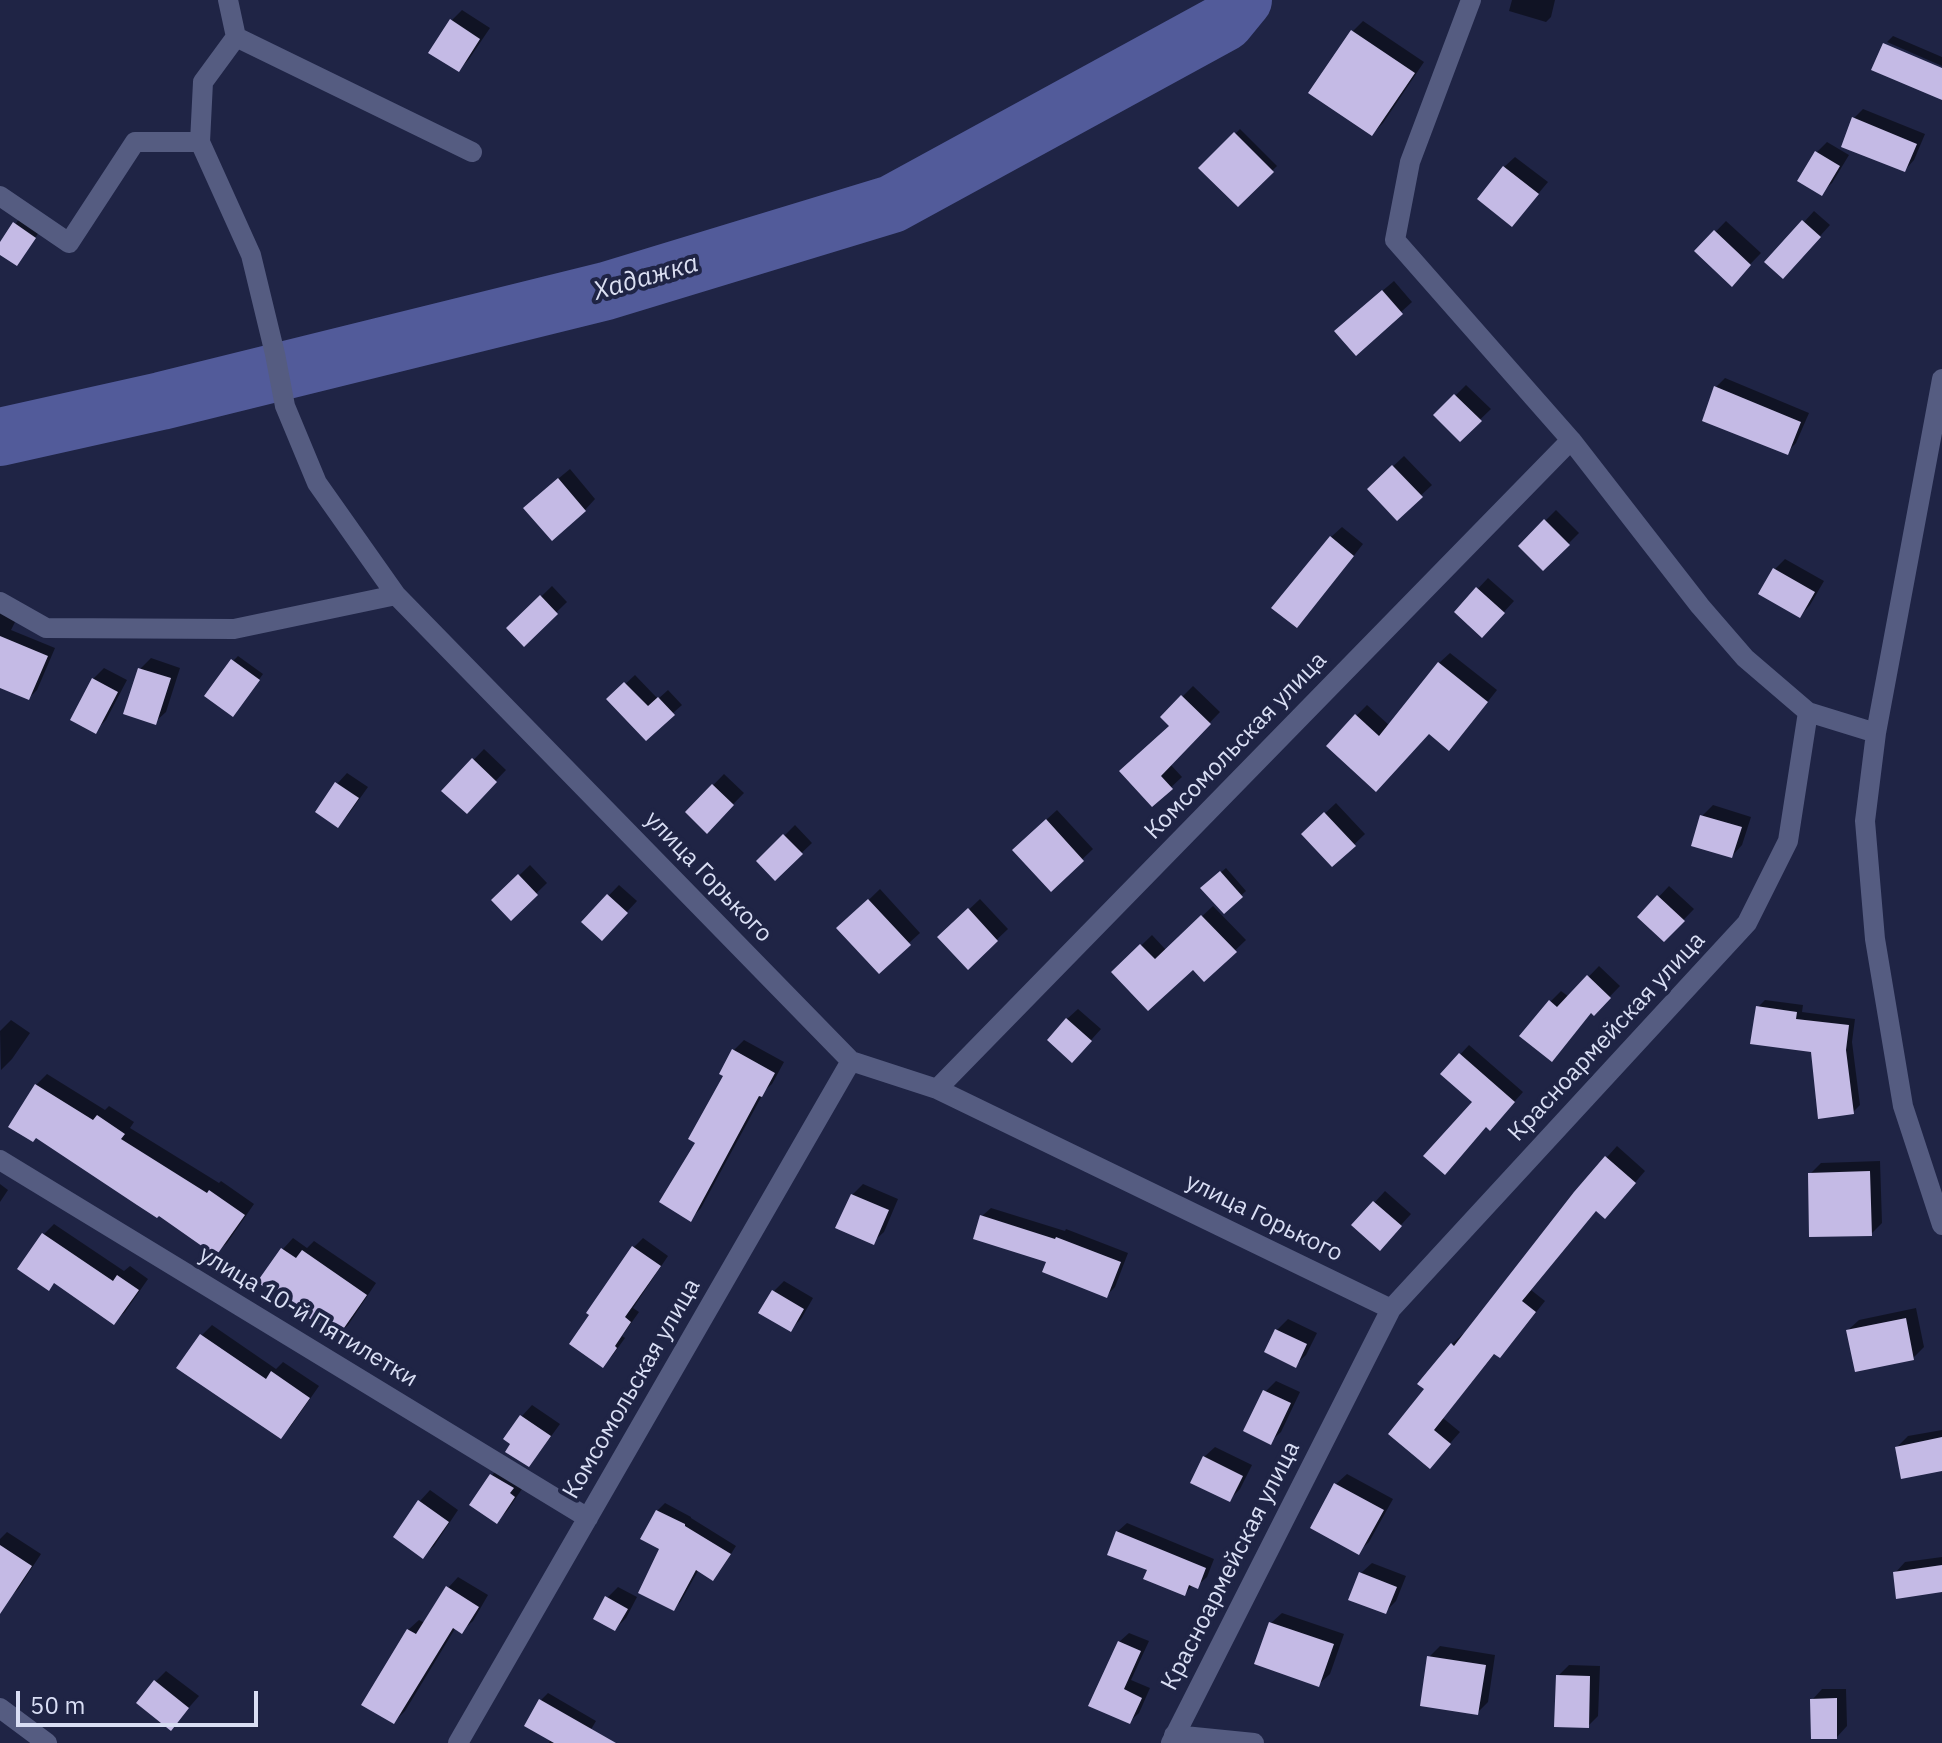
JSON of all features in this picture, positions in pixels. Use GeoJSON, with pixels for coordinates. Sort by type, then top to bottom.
{"type":"FeatureCollection","features":[{"type":"Feature","properties":{"kind":"street"},"geometry":{"type":"LineString","coordinates":[[0,196],[69,243],[135,142],[200,142],[203,82],[236,37],[228,0]]}},
{"type":"Feature","properties":{"kind":"street"},"geometry":{"type":"LineString","coordinates":[[1471,0],[1410,162],[1395,240],[1571,440],[1700,606],[1745,658],[1808,712],[1876,733]]}},
{"type":"Feature","properties":{"kind":"street"},"geometry":{"type":"LineString","coordinates":[[236,37],[472,152]]}},
{"type":"Feature","properties":{"kind":"street","name":"улица Горького"},"geometry":{"type":"LineString","coordinates":[[200,142],[251,255],[285,406],[317,483],[396,595],[851,1061],[937,1089],[1391,1309]]}},
{"type":"Feature","properties":{"kind":"street"},"geometry":{"type":"LineString","coordinates":[[1942,379],[1876,733],[1865,821],[1875,939],[1903,1106],[1942,1225]]}},
{"type":"Feature","properties":{"kind":"street","name":"Комсомольская улица"},"geometry":{"type":"LineString","coordinates":[[937,1089],[1571,440]]}},
{"type":"Feature","properties":{"kind":"street"},"geometry":{"type":"LineString","coordinates":[[0,602],[46,628],[234,629],[396,595]]}},
{"type":"Feature","properties":{"kind":"street","name":"Красноармейская улица"},"geometry":{"type":"LineString","coordinates":[[1172,1739],[1391,1309],[1747,923],[1788,841],[1808,712]]}},
{"type":"Feature","properties":{"kind":"street","name":"Комсомольская улица"},"geometry":{"type":"LineString","coordinates":[[458,1743],[851,1061]]}},
{"type":"Feature","properties":{"kind":"street","name":"улица 10-й Пятилетки"},"geometry":{"type":"LineString","coordinates":[[0,1160],[588,1518]]}},
{"type":"Feature","properties":{"kind":"street"},"geometry":{"type":"LineString","coordinates":[[0,1708],[47,1743]]}},
{"type":"Feature","properties":{"kind":"street"},"geometry":{"type":"LineString","coordinates":[[1172,1739],[1254,1743]]}},
{"type":"Feature","properties":{"kind":"building"},"geometry":{"type":"Polygon","coordinates":[[[450,19],[480,39],[459,72],[428,53],[450,19]]]}},
{"type":"Feature","properties":{"kind":"building"},"geometry":{"type":"Polygon","coordinates":[[[1351,30],[1415,73],[1372,136],[1308,93],[1351,30]]]}},
{"type":"Feature","properties":{"kind":"building"},"geometry":{"type":"Polygon","coordinates":[[[1883,43],[1942,68],[1942,100],[1871,70],[1883,43]]]}},
{"type":"Feature","properties":{"kind":"building"},"geometry":{"type":"Polygon","coordinates":[[[1852,117],[1917,144],[1905,172],[1841,147],[1852,117]]]}},
{"type":"Feature","properties":{"kind":"building"},"geometry":{"type":"Polygon","coordinates":[[[1234,132],[1274,172],[1238,207],[1198,168],[1234,132]]]}},
{"type":"Feature","properties":{"kind":"building"},"geometry":{"type":"Polygon","coordinates":[[[1815,151],[1840,166],[1822,196],[1797,181],[1815,151]]]}},
{"type":"Feature","properties":{"kind":"building"},"geometry":{"type":"Polygon","coordinates":[[[1503,166],[1539,194],[1512,227],[1477,199],[1503,166]]]}},
{"type":"Feature","properties":{"kind":"building"},"geometry":{"type":"Polygon","coordinates":[[[1802,220],[1821,237],[1783,279],[1764,262],[1802,220]]]}},
{"type":"Feature","properties":{"kind":"building"},"geometry":{"type":"Polygon","coordinates":[[[13,222],[36,238],[17,266],[0,255],[0,242],[13,222]]]}},
{"type":"Feature","properties":{"kind":"building"},"geometry":{"type":"Polygon","coordinates":[[[1714,230],[1751,265],[1732,287],[1694,251],[1714,230]]]}},
{"type":"Feature","properties":{"kind":"building"},"geometry":{"type":"Polygon","coordinates":[[[1382,290],[1403,314],[1356,356],[1334,331],[1382,290]]]}},
{"type":"Feature","properties":{"kind":"building"},"geometry":{"type":"Polygon","coordinates":[[[1714,386],[1801,422],[1788,455],[1702,421],[1714,386]]]}},
{"type":"Feature","properties":{"kind":"building"},"geometry":{"type":"Polygon","coordinates":[[[1454,394],[1482,421],[1460,442],[1433,415],[1454,394]]]}},
{"type":"Feature","properties":{"kind":"building"},"geometry":{"type":"Polygon","coordinates":[[[1392,465],[1423,497],[1397,521],[1367,489],[1392,465]]]}},
{"type":"Feature","properties":{"kind":"building"},"geometry":{"type":"Polygon","coordinates":[[[558,478],[586,511],[552,541],[523,508],[558,478]]]}},
{"type":"Feature","properties":{"kind":"building"},"geometry":{"type":"Polygon","coordinates":[[[1544,519],[1570,545],[1543,571],[1518,546],[1544,519]]]}},
{"type":"Feature","properties":{"kind":"building"},"geometry":{"type":"Polygon","coordinates":[[[1330,536],[1354,556],[1297,628],[1271,608],[1330,536]]]}},
{"type":"Feature","properties":{"kind":"building"},"geometry":{"type":"Polygon","coordinates":[[[1773,568],[1815,592],[1800,618],[1758,594],[1773,568]]]}},
{"type":"Feature","properties":{"kind":"building"},"geometry":{"type":"Polygon","coordinates":[[[1476,587],[1505,613],[1482,638],[1454,612],[1476,587]]]}},
{"type":"Feature","properties":{"kind":"building"},"geometry":{"type":"Polygon","coordinates":[[[540,595],[558,614],[524,647],[506,628],[540,595]]]}},
{"type":"Feature","properties":{"kind":"building"},"geometry":{"type":"Polygon","coordinates":[[[0,636],[48,656],[29,700],[0,688],[0,636]]]}},
{"type":"Feature","properties":{"kind":"building"},"geometry":{"type":"Polygon","coordinates":[[[231,659],[260,680],[233,717],[204,696],[231,659]]]}},
{"type":"Feature","properties":{"kind":"building"},"geometry":{"type":"Polygon","coordinates":[[[1438,662],[1488,702],[1449,751],[1429,734],[1376,792],[1326,746],[1355,714],[1379,736],[1438,662]]]}},
{"type":"Feature","properties":{"kind":"building"},"geometry":{"type":"Polygon","coordinates":[[[138,668],[171,678],[156,725],[123,714],[138,668]]]}},
{"type":"Feature","properties":{"kind":"building"},"geometry":{"type":"Polygon","coordinates":[[[92,678],[118,692],[96,734],[70,720],[92,678]]]}},
{"type":"Feature","properties":{"kind":"building"},"geometry":{"type":"Polygon","coordinates":[[[624,682],[648,706],[658,697],[675,715],[646,741],[606,699],[624,682]]]}},
{"type":"Feature","properties":{"kind":"building"},"geometry":{"type":"Polygon","coordinates":[[[1181,695],[1211,724],[1161,776],[1173,789],[1152,807],[1119,771],[1169,726],[1160,717],[1181,695]]]}},
{"type":"Feature","properties":{"kind":"building"},"geometry":{"type":"Polygon","coordinates":[[[472,758],[497,782],[467,814],[441,791],[472,758]]]}},
{"type":"Feature","properties":{"kind":"building"},"geometry":{"type":"Polygon","coordinates":[[[335,782],[359,798],[338,828],[315,812],[335,782]]]}},
{"type":"Feature","properties":{"kind":"building"},"geometry":{"type":"Polygon","coordinates":[[[712,784],[734,805],[707,834],[685,812],[712,784]]]}},
{"type":"Feature","properties":{"kind":"building"},"geometry":{"type":"Polygon","coordinates":[[[1324,812],[1356,846],[1332,867],[1301,834],[1324,812]]]}},
{"type":"Feature","properties":{"kind":"building"},"geometry":{"type":"Polygon","coordinates":[[[1700,815],[1742,827],[1732,858],[1691,846],[1700,815]]]}},
{"type":"Feature","properties":{"kind":"building"},"geometry":{"type":"Polygon","coordinates":[[[1046,819],[1084,861],[1051,892],[1012,850],[1046,819]]]}},
{"type":"Feature","properties":{"kind":"building"},"geometry":{"type":"Polygon","coordinates":[[[783,834],[803,854],[775,881],[756,861],[783,834]]]}},
{"type":"Feature","properties":{"kind":"building"},"geometry":{"type":"Polygon","coordinates":[[[1220,871],[1243,897],[1224,914],[1200,888],[1220,871]]]}},
{"type":"Feature","properties":{"kind":"building"},"geometry":{"type":"Polygon","coordinates":[[[518,874],[538,895],[511,921],[491,900],[518,874]]]}},
{"type":"Feature","properties":{"kind":"building"},"geometry":{"type":"Polygon","coordinates":[[[607,894],[628,913],[602,941],[581,922],[607,894]]]}},
{"type":"Feature","properties":{"kind":"building"},"geometry":{"type":"Polygon","coordinates":[[[1657,895],[1685,921],[1664,942],[1637,917],[1657,895]]]}},
{"type":"Feature","properties":{"kind":"building"},"geometry":{"type":"Polygon","coordinates":[[[868,899],[911,945],[879,974],[836,928],[868,899]]]}},
{"type":"Feature","properties":{"kind":"building"},"geometry":{"type":"Polygon","coordinates":[[[968,908],[998,941],[968,970],[937,937],[968,908]]]}},
{"type":"Feature","properties":{"kind":"building"},"geometry":{"type":"Polygon","coordinates":[[[1201,915],[1237,952],[1204,982],[1193,970],[1148,1011],[1111,972],[1140,944],[1155,959],[1201,915]]]}},
{"type":"Feature","properties":{"kind":"building"},"geometry":{"type":"Polygon","coordinates":[[[1587,975],[1611,998],[1594,1016],[1591,1013],[1552,1062],[1519,1036],[1549,1000],[1557,1007],[1587,975]]]}},
{"type":"Feature","properties":{"kind":"building"},"geometry":{"type":"Polygon","coordinates":[[[1756,1006],[1797,1012],[1796,1019],[1849,1025],[1846,1050],[1854,1114],[1818,1119],[1811,1052],[1750,1044],[1756,1006]]]}},
{"type":"Feature","properties":{"kind":"building"},"geometry":{"type":"Polygon","coordinates":[[[1066,1018],[1092,1041],[1072,1063],[1047,1040],[1066,1018]]]}},
{"type":"Feature","properties":{"kind":"building"},"geometry":{"type":"Polygon","coordinates":[[[732,1049],[775,1073],[762,1097],[759,1096],[691,1222],[659,1202],[695,1143],[688,1139],[723,1076],[719,1074],[732,1049]]]}},
{"type":"Feature","properties":{"kind":"building"},"geometry":{"type":"Polygon","coordinates":[[[1459,1053],[1515,1102],[1490,1131],[1486,1127],[1445,1175],[1423,1156],[1472,1102],[1440,1074],[1459,1053]]]}},
{"type":"Feature","properties":{"kind":"building"},"geometry":{"type":"Polygon","coordinates":[[[35,1084],[93,1120],[97,1115],[125,1134],[121,1139],[207,1193],[209,1190],[245,1215],[216,1256],[36,1138],[33,1142],[8,1127],[35,1084]]]}},
{"type":"Feature","properties":{"kind":"building"},"geometry":{"type":"Polygon","coordinates":[[[1605,1156],[1636,1183],[1605,1219],[1596,1211],[1522,1301],[1536,1312],[1500,1358],[1494,1354],[1434,1430],[1451,1444],[1430,1469],[1388,1434],[1424,1389],[1417,1384],[1451,1343],[1454,1346],[1605,1156]]]}},
{"type":"Feature","properties":{"kind":"building"},"geometry":{"type":"Polygon","coordinates":[[[1870,1171],[1872,1236],[1809,1237],[1808,1173],[1870,1171]]]}},
{"type":"Feature","properties":{"kind":"building"},"geometry":{"type":"Polygon","coordinates":[[[851,1194],[889,1210],[874,1245],[835,1228],[851,1194]]]}},
{"type":"Feature","properties":{"kind":"building"},"geometry":{"type":"Polygon","coordinates":[[[1373,1201],[1402,1226],[1380,1251],[1351,1225],[1373,1201]]]}},
{"type":"Feature","properties":{"kind":"building"},"geometry":{"type":"Polygon","coordinates":[[[980,1215],[1056,1237],[1121,1262],[1107,1298],[1042,1272],[1046,1262],[973,1239],[980,1215]]]}},
{"type":"Feature","properties":{"kind":"building"},"geometry":{"type":"Polygon","coordinates":[[[42,1233],[113,1281],[117,1275],[139,1290],[114,1325],[54,1283],[49,1291],[17,1269],[42,1233]]]}},
{"type":"Feature","properties":{"kind":"building"},"geometry":{"type":"Polygon","coordinates":[[[632,1246],[661,1266],[625,1317],[631,1322],[603,1368],[569,1344],[589,1315],[586,1313],[632,1246]]]}},
{"type":"Feature","properties":{"kind":"building"},"geometry":{"type":"Polygon","coordinates":[[[281,1248],[296,1258],[302,1250],[367,1295],[337,1338],[257,1282],[281,1248]]]}},
{"type":"Feature","properties":{"kind":"building"},"geometry":{"type":"Polygon","coordinates":[[[772,1290],[804,1309],[791,1332],[758,1313],[772,1290]]]}},
{"type":"Feature","properties":{"kind":"building"},"geometry":{"type":"Polygon","coordinates":[[[1906,1318],[1914,1360],[1855,1372],[1846,1330],[1906,1318]]]}},
{"type":"Feature","properties":{"kind":"building"},"geometry":{"type":"Polygon","coordinates":[[[1275,1329],[1307,1344],[1296,1368],[1264,1352],[1275,1329]]]}},
{"type":"Feature","properties":{"kind":"building"},"geometry":{"type":"Polygon","coordinates":[[[200,1334],[266,1379],[271,1371],[310,1398],[281,1439],[176,1368],[200,1334]]]}},
{"type":"Feature","properties":{"kind":"building"},"geometry":{"type":"Polygon","coordinates":[[[1263,1390],[1291,1403],[1271,1445],[1243,1431],[1263,1390]]]}},
{"type":"Feature","properties":{"kind":"building"},"geometry":{"type":"Polygon","coordinates":[[[520,1415],[551,1436],[529,1467],[505,1452],[510,1444],[503,1439],[520,1415]]]}},
{"type":"Feature","properties":{"kind":"building"},"geometry":{"type":"Polygon","coordinates":[[[1942,1437],[1942,1471],[1901,1479],[1895,1447],[1942,1437]]]}},
{"type":"Feature","properties":{"kind":"building"},"geometry":{"type":"Polygon","coordinates":[[[1203,1456],[1243,1476],[1230,1502],[1190,1483],[1203,1456]]]}},
{"type":"Feature","properties":{"kind":"building"},"geometry":{"type":"Polygon","coordinates":[[[490,1474],[514,1488],[510,1493],[515,1497],[497,1524],[469,1505],[490,1474]]]}},
{"type":"Feature","properties":{"kind":"building"},"geometry":{"type":"Polygon","coordinates":[[[1334,1483],[1384,1510],[1359,1555],[1310,1528],[1334,1483]]]}},
{"type":"Feature","properties":{"kind":"building"},"geometry":{"type":"Polygon","coordinates":[[[418,1500],[449,1522],[423,1559],[393,1537],[418,1500]]]}},
{"type":"Feature","properties":{"kind":"building"},"geometry":{"type":"Polygon","coordinates":[[[656,1510],[685,1524],[731,1554],[713,1581],[696,1570],[674,1611],[638,1593],[659,1549],[640,1539],[656,1510]]]}},
{"type":"Feature","properties":{"kind":"building"},"geometry":{"type":"Polygon","coordinates":[[[1116,1531],[1206,1568],[1198,1589],[1189,1585],[1185,1596],[1143,1579],[1147,1570],[1107,1555],[1116,1531]]]}},
{"type":"Feature","properties":{"kind":"building"},"geometry":{"type":"Polygon","coordinates":[[[0,1545],[32,1566],[0,1614],[0,1545]]]}},
{"type":"Feature","properties":{"kind":"building"},"geometry":{"type":"Polygon","coordinates":[[[1942,1565],[1942,1592],[1896,1599],[1893,1572],[1942,1565]]]}},
{"type":"Feature","properties":{"kind":"building"},"geometry":{"type":"Polygon","coordinates":[[[1359,1572],[1397,1587],[1386,1614],[1348,1600],[1359,1572]]]}},
{"type":"Feature","properties":{"kind":"building"},"geometry":{"type":"Polygon","coordinates":[[[446,1586],[479,1607],[462,1634],[453,1628],[394,1724],[361,1705],[407,1629],[416,1634],[446,1586]]]}},
{"type":"Feature","properties":{"kind":"building"},"geometry":{"type":"Polygon","coordinates":[[[605,1596],[628,1609],[615,1631],[593,1619],[605,1596]]]}},
{"type":"Feature","properties":{"kind":"building"},"geometry":{"type":"Polygon","coordinates":[[[1269,1622],[1334,1644],[1319,1687],[1254,1664],[1269,1622]]]}},
{"type":"Feature","properties":{"kind":"building"},"geometry":{"type":"Polygon","coordinates":[[[1118,1641],[1141,1651],[1124,1689],[1142,1698],[1130,1724],[1088,1706],[1118,1641]]]}},
{"type":"Feature","properties":{"kind":"building"},"geometry":{"type":"Polygon","coordinates":[[[1427,1656],[1486,1665],[1478,1715],[1420,1706],[1427,1656]]]}},
{"type":"Feature","properties":{"kind":"building"},"geometry":{"type":"Polygon","coordinates":[[[1556,1675],[1590,1676],[1589,1728],[1554,1727],[1556,1675]]]}},
{"type":"Feature","properties":{"kind":"building"},"geometry":{"type":"Polygon","coordinates":[[[154,1680],[189,1708],[171,1731],[136,1703],[154,1680]]]}},
{"type":"Feature","properties":{"kind":"building"},"geometry":{"type":"Polygon","coordinates":[[[1837,1698],[1837,1739],[1811,1739],[1810,1699],[1837,1698]]]}},
{"type":"Feature","properties":{"kind":"building"},"geometry":{"type":"Polygon","coordinates":[[[539,1699],[616,1743],[554,1743],[524,1726],[539,1699]]]}},
{"type":"Feature","properties":{"kind":"waterway","name":"Хадажка"},"geometry":{"type":"LineString","coordinates":[[0,437],[161,401],[606,291],[892,204],[1225,22],[1243,0]]}}]}
